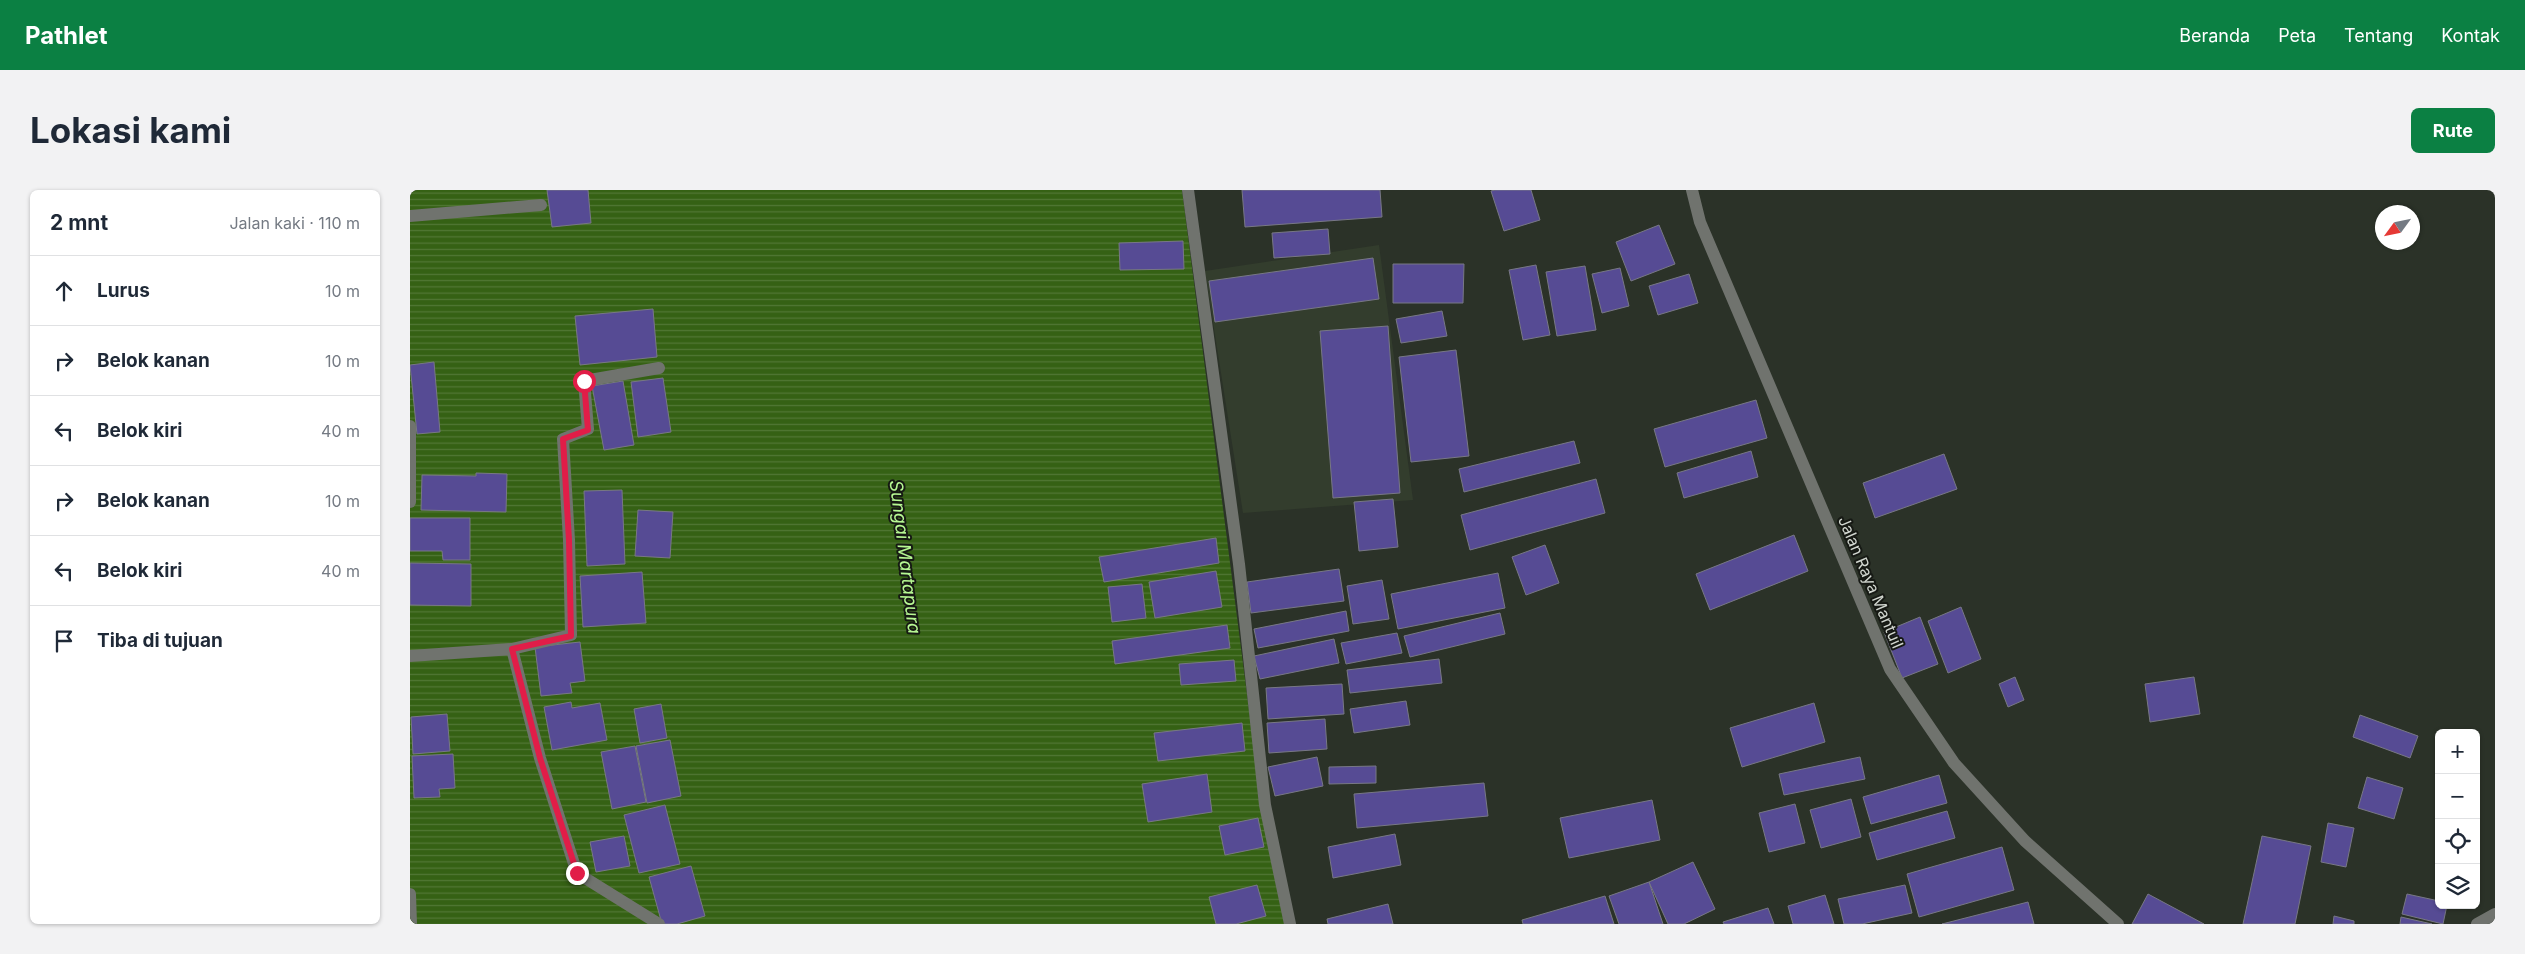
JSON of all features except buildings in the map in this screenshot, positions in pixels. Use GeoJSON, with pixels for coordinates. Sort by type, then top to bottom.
{"type":"FeatureCollection","features":[{"type":"Feature","properties":{"kind":"street"},"geometry":{"type":"LineString","coordinates":[[1188,190],[1239,564],[1265,805],[1290,924]]}},
{"type":"Feature","properties":{"kind":"street","name":"Jalan Raya Mantuil"},"geometry":{"type":"LineString","coordinates":[[1692,190],[1700,222],[1890,669],[1954,763],[2025,841],[2118,924]]}},
{"type":"Feature","properties":{"kind":"street"},"geometry":{"type":"LineString","coordinates":[[410,216],[541,205]]}},
{"type":"Feature","properties":{"kind":"street"},"geometry":{"type":"LineString","coordinates":[[410,656],[512,649],[571,636],[569,540],[563,439],[588,430],[584,381],[659,368]]}},
{"type":"Feature","properties":{"kind":"street"},"geometry":{"type":"LineString","coordinates":[[410,426],[410,502]]}},
{"type":"Feature","properties":{"kind":"street"},"geometry":{"type":"LineString","coordinates":[[512,649],[540,758],[577,873],[659,924]]}},
{"type":"Feature","properties":{"kind":"street"},"geometry":{"type":"LineString","coordinates":[[410,894],[411,924]]}},
{"type":"Feature","properties":{"kind":"street"},"geometry":{"type":"LineString","coordinates":[[2477,924],[2495,914]]}},
{"type":"Feature","properties":{"kind":"shaded area"},"geometry":{"type":"Polygon","coordinates":[[[1379,245],[1413,500],[1243,513],[1205,271],[1379,245]]]}},
{"type":"Feature","properties":{"kind":"water","name":"Sungai Martapura"},"geometry":{"type":"Polygon","coordinates":[[[410,190],[1182,190],[1262,811],[1286,924],[410,924],[410,190]]]}},
{"type":"Feature","properties":{"kind":"route"},"geometry":{"type":"LineString","coordinates":[[577,873],[540,758],[512,649],[571,636],[569,540],[563,439],[588,430],[584,381]]}}]}
